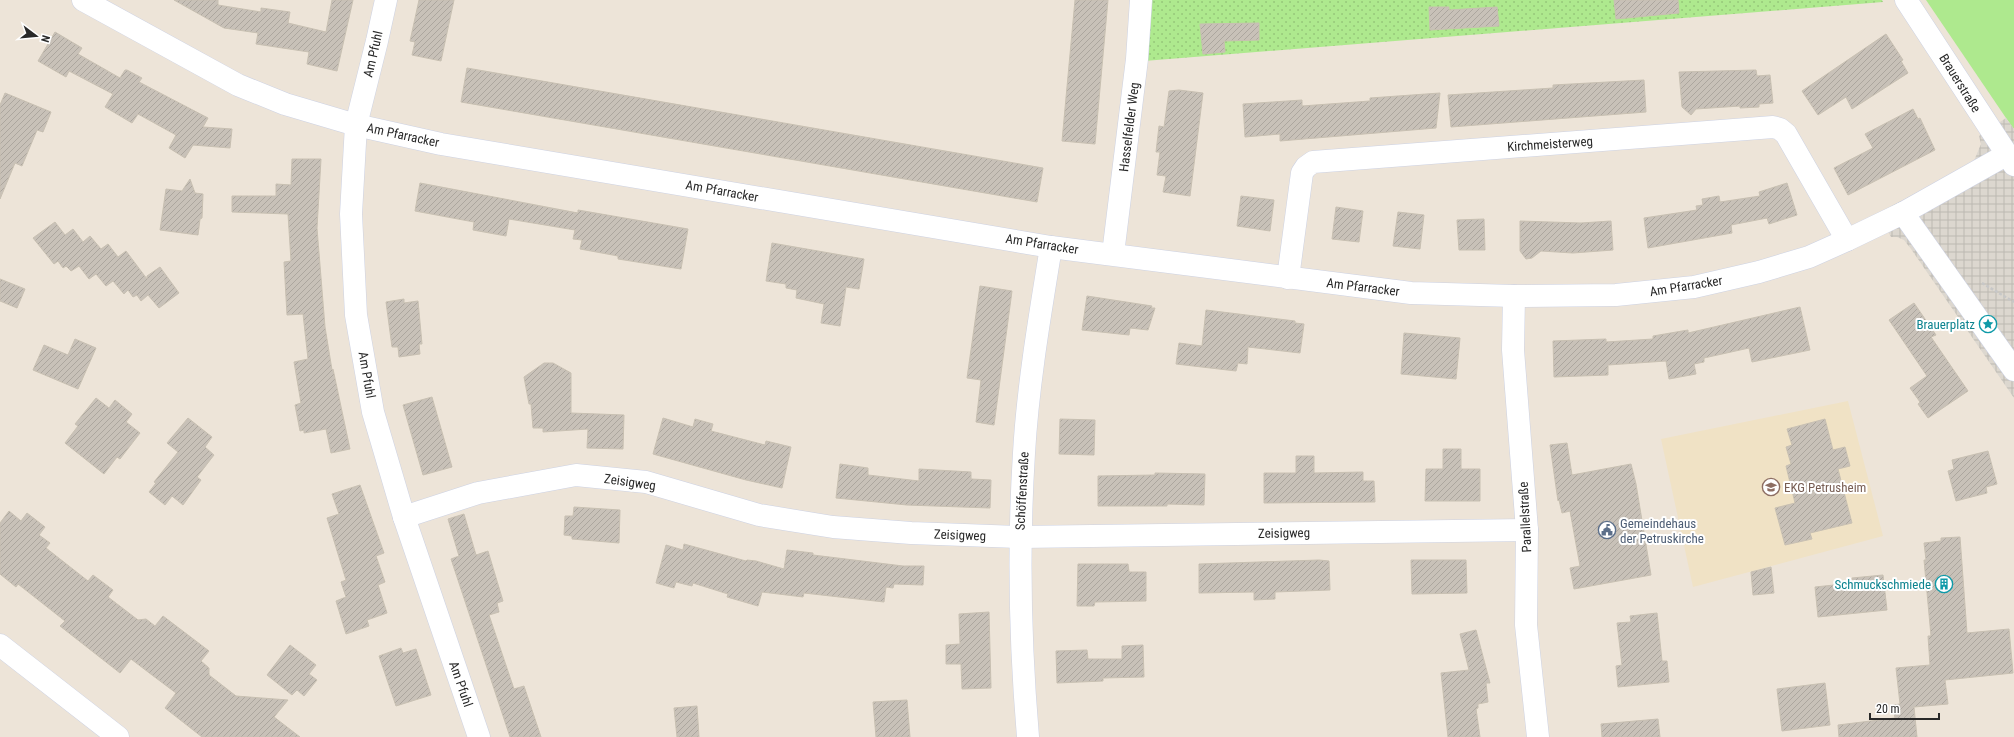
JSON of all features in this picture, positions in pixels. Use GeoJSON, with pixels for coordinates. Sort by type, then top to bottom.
{"type":"FeatureCollection","features":[{"type":"Feature","properties":{"kind":"street","name":"Am Pfarracker"},"geometry":{"type":"LineString","coordinates":[[83,0],[238,85],[285,104],[356,125],[441,144],[1051,247],[1411,293],[1514,296],[1616,296],[1694,287],[1759,272],[1809,257],[1903,213],[2010,160]]}},
{"type":"Feature","properties":{"kind":"street","name":"Am Pfuhl"},"geometry":{"type":"LineString","coordinates":[[386,0],[356,125],[351,214],[356,314],[373,412],[404,517],[479,737]]}},
{"type":"Feature","properties":{"kind":"street","name":"Hasselfelder Weg"},"geometry":{"type":"LineString","coordinates":[[1113,254],[1137,59],[1140,0]]}},
{"type":"Feature","properties":{"kind":"street","name":"Brauerstraße"},"geometry":{"type":"LineString","coordinates":[[1906,0],[2010,160]]}},
{"type":"Feature","properties":{"kind":"street","name":"Kirchmeisterweg"},"geometry":{"type":"LineString","coordinates":[[1288,278],[1302,173],[1306,167],[1313,162],[1773,127],[1780,129],[1786,134],[1847,240]]}},
{"type":"Feature","properties":{"kind":"street"},"geometry":{"type":"LineString","coordinates":[[1903,213],[2014,370]]}},
{"type":"Feature","properties":{"kind":"street","name":"Schöffenstraße"},"geometry":{"type":"LineString","coordinates":[[1028,737],[1024,694],[1020,537],[1024,452],[1033,367],[1051,247]]}},
{"type":"Feature","properties":{"kind":"street","name":"Parallelstraße"},"geometry":{"type":"LineString","coordinates":[[1514,296],[1513,350],[1527,530],[1526,626],[1538,737]]}},
{"type":"Feature","properties":{"kind":"street","name":"Zeisigweg"},"geometry":{"type":"LineString","coordinates":[[404,517],[478,493],[576,475],[646,482],[759,515],[833,527],[911,533],[1020,537],[1527,530]]}},
{"type":"Feature","properties":{"kind":"street"},"geometry":{"type":"LineString","coordinates":[[0,645],[118,737]]}},
{"type":"Feature","properties":{"kind":"path"},"geometry":{"type":"LineString","coordinates":[[1976,279],[2014,302]]}},
{"type":"Feature","properties":{"kind":"shaded area","name":"Brauerplatz"},"geometry":{"type":"Polygon","coordinates":[[[2006,118],[2014,129],[2014,398],[1911,249],[1904,240],[1897,237],[1891,237],[1878,213],[1973,163],[1981,144],[1979,136],[2006,118]]]}},
{"type":"Feature","properties":{"kind":"shaded area","name":"EKG Petrusheim"},"geometry":{"type":"Polygon","coordinates":[[[1848,401],[1883,536],[1693,587],[1661,439],[1848,401]]]}},
{"type":"Feature","properties":{"kind":"green space"},"geometry":{"type":"Polygon","coordinates":[[[1147,0],[1882,0],[1883,2],[1144,61],[1147,0]]]}},
{"type":"Feature","properties":{"kind":"green space"},"geometry":{"type":"Polygon","coordinates":[[[1926,0],[2014,0],[2014,129],[2006,118],[1926,0]]]}},
{"type":"Feature","properties":{"kind":"building"},"geometry":{"type":"Polygon","coordinates":[[[174,0],[218,0],[218,5],[261,12],[261,8],[290,12],[288,23],[326,32],[332,0],[353,0],[337,71],[307,64],[309,52],[256,44],[258,33],[224,28],[174,0]]]}},
{"type":"Feature","properties":{"kind":"building"},"geometry":{"type":"Polygon","coordinates":[[[419,0],[454,0],[441,61],[412,55],[415,42],[410,41],[419,0]]]}},
{"type":"Feature","properties":{"kind":"building"},"geometry":{"type":"Polygon","coordinates":[[[1075,0],[1108,0],[1095,144],[1062,141],[1075,0]]]}},
{"type":"Feature","properties":{"kind":"building"},"geometry":{"type":"Polygon","coordinates":[[[1614,0],[1678,0],[1679,13],[1616,19],[1614,0]]]}},
{"type":"Feature","properties":{"kind":"building"},"geometry":{"type":"Polygon","coordinates":[[[1429,7],[1449,7],[1449,10],[1497,7],[1499,26],[1430,30],[1429,7]]]}},
{"type":"Feature","properties":{"kind":"building"},"geometry":{"type":"Polygon","coordinates":[[[1259,23],[1259,40],[1224,41],[1225,52],[1203,54],[1200,24],[1259,23]]]}},
{"type":"Feature","properties":{"kind":"building"},"geometry":{"type":"Polygon","coordinates":[[[55,32],[82,48],[78,54],[120,78],[125,70],[127,70],[142,78],[139,82],[208,118],[203,127],[232,129],[230,148],[193,145],[185,158],[169,148],[176,135],[138,114],[132,123],[105,107],[113,94],[69,71],[66,77],[38,61],[55,32]]]}},
{"type":"Feature","properties":{"kind":"building"},"geometry":{"type":"Polygon","coordinates":[[[1886,34],[1903,60],[1901,61],[1908,73],[1852,109],[1846,97],[1818,115],[1802,91],[1886,34]]]}},
{"type":"Feature","properties":{"kind":"building"},"geometry":{"type":"Polygon","coordinates":[[[467,68],[1043,168],[1037,202],[461,102],[467,68]]]}},
{"type":"Feature","properties":{"kind":"building"},"geometry":{"type":"Polygon","coordinates":[[[1756,70],[1757,76],[1770,75],[1773,103],[1759,104],[1759,107],[1740,108],[1740,106],[1696,109],[1691,115],[1682,107],[1679,72],[1756,70]]]}},
{"type":"Feature","properties":{"kind":"building"},"geometry":{"type":"Polygon","coordinates":[[[1644,80],[1646,112],[1451,127],[1448,95],[1553,88],[1553,85],[1644,80]]]}},
{"type":"Feature","properties":{"kind":"building"},"geometry":{"type":"Polygon","coordinates":[[[1179,90],[1203,93],[1190,196],[1163,192],[1166,176],[1157,175],[1160,152],[1156,152],[1159,126],[1164,127],[1169,91],[1179,90]]]}},
{"type":"Feature","properties":{"kind":"building"},"geometry":{"type":"Polygon","coordinates":[[[5,93],[51,112],[43,132],[37,130],[22,166],[15,163],[0,199],[0,105],[5,93]]]}},
{"type":"Feature","properties":{"kind":"building"},"geometry":{"type":"Polygon","coordinates":[[[1440,93],[1436,128],[1280,141],[1280,134],[1245,137],[1243,104],[1302,100],[1302,106],[1370,101],[1370,98],[1440,93]]]}},
{"type":"Feature","properties":{"kind":"building"},"geometry":{"type":"Polygon","coordinates":[[[1913,109],[1918,119],[1920,118],[1935,150],[1848,195],[1834,168],[1873,148],[1865,134],[1913,109]]]}},
{"type":"Feature","properties":{"kind":"building"},"geometry":{"type":"Polygon","coordinates":[[[292,159],[321,159],[317,228],[325,327],[332,370],[333,369],[350,449],[331,453],[326,429],[304,433],[304,430],[300,431],[295,405],[301,403],[294,362],[308,359],[303,314],[287,315],[284,262],[291,261],[288,214],[232,212],[232,196],[276,196],[276,184],[291,185],[292,159]]]}},
{"type":"Feature","properties":{"kind":"building"},"geometry":{"type":"Polygon","coordinates":[[[190,179],[195,193],[203,194],[202,218],[200,219],[198,235],[160,230],[166,189],[182,191],[190,179]]]}},
{"type":"Feature","properties":{"kind":"building"},"geometry":{"type":"Polygon","coordinates":[[[420,183],[578,213],[578,210],[688,229],[681,269],[618,259],[618,256],[580,249],[582,240],[573,239],[575,230],[509,219],[506,236],[473,230],[474,222],[415,211],[420,183]]]}},
{"type":"Feature","properties":{"kind":"building"},"geometry":{"type":"Polygon","coordinates":[[[1787,183],[1797,215],[1769,224],[1767,218],[1731,225],[1732,233],[1648,248],[1644,218],[1697,210],[1696,206],[1703,205],[1702,199],[1719,196],[1720,202],[1760,196],[1759,192],[1787,183]]]}},
{"type":"Feature","properties":{"kind":"building"},"geometry":{"type":"Polygon","coordinates":[[[1241,196],[1274,200],[1270,231],[1237,226],[1241,196]]]}},
{"type":"Feature","properties":{"kind":"building"},"geometry":{"type":"Polygon","coordinates":[[[1336,207],[1363,211],[1359,242],[1332,239],[1336,207]]]}},
{"type":"Feature","properties":{"kind":"building"},"geometry":{"type":"Polygon","coordinates":[[[1398,212],[1424,215],[1420,249],[1393,246],[1398,212]]]}},
{"type":"Feature","properties":{"kind":"building"},"geometry":{"type":"Polygon","coordinates":[[[1484,219],[1485,250],[1459,250],[1457,220],[1484,219]]]}},
{"type":"Feature","properties":{"kind":"building"},"geometry":{"type":"Polygon","coordinates":[[[1520,221],[1581,223],[1611,221],[1613,250],[1573,253],[1541,251],[1532,258],[1526,259],[1520,251],[1520,221]]]}},
{"type":"Feature","properties":{"kind":"building"},"geometry":{"type":"Polygon","coordinates":[[[55,222],[65,235],[73,229],[83,242],[90,236],[101,249],[108,244],[118,257],[126,251],[147,279],[147,276],[160,267],[179,293],[159,308],[148,295],[141,301],[137,295],[133,297],[128,290],[124,294],[113,281],[106,286],[96,274],[89,279],[79,266],[71,271],[66,266],[63,268],[58,261],[54,264],[33,238],[55,222]]]}},
{"type":"Feature","properties":{"kind":"building"},"geometry":{"type":"Polygon","coordinates":[[[772,243],[864,259],[859,289],[846,287],[840,326],[821,323],[824,304],[796,298],[797,290],[786,288],[786,284],[766,281],[772,243]]]}},
{"type":"Feature","properties":{"kind":"building"},"geometry":{"type":"Polygon","coordinates":[[[0,279],[25,289],[17,308],[0,301],[0,279]]]}},
{"type":"Feature","properties":{"kind":"building"},"geometry":{"type":"Polygon","coordinates":[[[980,286],[1012,291],[994,425],[976,422],[981,380],[967,378],[980,286]]]}},
{"type":"Feature","properties":{"kind":"building"},"geometry":{"type":"Polygon","coordinates":[[[1087,296],[1152,306],[1151,308],[1155,308],[1148,330],[1130,328],[1129,335],[1082,330],[1087,296]]]}},
{"type":"Feature","properties":{"kind":"building"},"geometry":{"type":"Polygon","coordinates":[[[404,299],[404,303],[418,301],[422,344],[419,344],[420,354],[399,357],[398,347],[392,347],[386,302],[404,299]]]}},
{"type":"Feature","properties":{"kind":"building"},"geometry":{"type":"Polygon","coordinates":[[[1914,303],[1936,335],[1931,337],[1968,391],[1928,418],[1918,404],[1920,402],[1910,388],[1927,376],[1889,320],[1914,303]]]}},
{"type":"Feature","properties":{"kind":"building"},"geometry":{"type":"Polygon","coordinates":[[[1800,307],[1810,350],[1752,362],[1749,348],[1704,358],[1704,362],[1694,364],[1696,374],[1669,379],[1666,361],[1608,365],[1608,375],[1554,377],[1553,341],[1606,339],[1606,342],[1653,339],[1653,336],[1688,330],[1688,333],[1800,307]]]}},
{"type":"Feature","properties":{"kind":"building"},"geometry":{"type":"Polygon","coordinates":[[[1206,310],[1295,321],[1295,323],[1304,324],[1300,353],[1248,347],[1247,364],[1238,363],[1236,371],[1176,364],[1179,343],[1202,346],[1206,310]]]}},
{"type":"Feature","properties":{"kind":"building"},"geometry":{"type":"Polygon","coordinates":[[[1404,333],[1460,338],[1456,379],[1401,374],[1404,333]]]}},
{"type":"Feature","properties":{"kind":"building"},"geometry":{"type":"Polygon","coordinates":[[[75,339],[96,348],[78,389],[33,370],[44,345],[68,355],[75,339]]]}},
{"type":"Feature","properties":{"kind":"building"},"geometry":{"type":"Polygon","coordinates":[[[544,363],[553,363],[571,373],[571,413],[624,415],[623,449],[587,448],[588,429],[543,432],[543,428],[533,428],[531,404],[529,404],[524,377],[544,363]]]}},
{"type":"Feature","properties":{"kind":"building"},"geometry":{"type":"Polygon","coordinates":[[[432,397],[452,467],[423,475],[403,405],[432,397]]]}},
{"type":"Feature","properties":{"kind":"building"},"geometry":{"type":"Polygon","coordinates":[[[96,398],[109,408],[115,400],[132,414],[126,422],[140,433],[120,459],[117,457],[104,474],[65,443],[78,426],[75,424],[96,398]]]}},
{"type":"Feature","properties":{"kind":"building"},"geometry":{"type":"Polygon","coordinates":[[[188,418],[212,437],[205,447],[214,455],[197,477],[201,480],[183,505],[172,496],[165,505],[149,492],[156,483],[154,482],[178,452],[167,443],[188,418]]]}},
{"type":"Feature","properties":{"kind":"building"},"geometry":{"type":"Polygon","coordinates":[[[663,418],[693,427],[695,419],[713,424],[711,431],[765,445],[766,441],[791,447],[782,488],[746,480],[653,454],[663,418]]]}},
{"type":"Feature","properties":{"kind":"building"},"geometry":{"type":"Polygon","coordinates":[[[1060,419],[1095,420],[1094,455],[1059,454],[1060,419]]]}},
{"type":"Feature","properties":{"kind":"building"},"geometry":{"type":"Polygon","coordinates":[[[1825,419],[1833,450],[1845,447],[1850,466],[1838,469],[1852,523],[1810,533],[1812,539],[1785,545],[1775,508],[1795,503],[1786,466],[1791,464],[1786,447],[1792,445],[1787,429],[1825,419]]]}},
{"type":"Feature","properties":{"kind":"building"},"geometry":{"type":"Polygon","coordinates":[[[1567,443],[1572,475],[1631,464],[1636,484],[1651,575],[1574,589],[1570,568],[1580,566],[1570,511],[1562,513],[1559,500],[1558,501],[1550,445],[1567,443]]]}},
{"type":"Feature","properties":{"kind":"building"},"geometry":{"type":"Polygon","coordinates":[[[1443,449],[1461,449],[1461,469],[1480,469],[1480,501],[1425,501],[1426,469],[1443,469],[1443,449]]]}},
{"type":"Feature","properties":{"kind":"building"},"geometry":{"type":"Polygon","coordinates":[[[1988,451],[1997,484],[1986,487],[1987,493],[1956,501],[1948,471],[1954,469],[1952,460],[1988,451]]]}},
{"type":"Feature","properties":{"kind":"building"},"geometry":{"type":"Polygon","coordinates":[[[1296,456],[1314,456],[1314,473],[1363,472],[1363,481],[1374,481],[1375,502],[1264,503],[1264,473],[1296,473],[1296,456]]]}},
{"type":"Feature","properties":{"kind":"building"},"geometry":{"type":"Polygon","coordinates":[[[840,464],[868,468],[868,475],[919,481],[919,469],[971,472],[971,479],[991,480],[990,508],[907,505],[836,498],[840,464]]]}},
{"type":"Feature","properties":{"kind":"building"},"geometry":{"type":"Polygon","coordinates":[[[1155,473],[1205,474],[1204,505],[1167,504],[1167,506],[1098,506],[1098,476],[1155,475],[1155,473]]]}},
{"type":"Feature","properties":{"kind":"building"},"geometry":{"type":"Polygon","coordinates":[[[360,485],[384,553],[376,556],[385,582],[378,585],[387,613],[367,620],[369,626],[346,634],[336,601],[346,597],[341,582],[346,580],[327,518],[339,514],[332,494],[360,485]]]}},
{"type":"Feature","properties":{"kind":"building"},"geometry":{"type":"Polygon","coordinates":[[[574,507],[620,510],[619,543],[572,539],[572,536],[564,535],[565,516],[573,516],[574,507]]]}},
{"type":"Feature","properties":{"kind":"building"},"geometry":{"type":"Polygon","coordinates":[[[9,511],[21,521],[27,513],[45,527],[39,535],[50,543],[46,548],[88,581],[93,575],[113,590],[108,597],[138,620],[146,619],[155,626],[163,616],[209,651],[201,661],[209,668],[209,675],[236,696],[288,700],[274,717],[300,737],[202,737],[165,708],[176,693],[131,659],[120,673],[60,626],[65,621],[18,584],[16,587],[0,574],[0,523],[9,511]]]}},
{"type":"Feature","properties":{"kind":"building"},"geometry":{"type":"Polygon","coordinates":[[[464,514],[476,555],[488,551],[503,601],[497,603],[499,612],[489,615],[514,689],[524,686],[541,737],[510,737],[451,559],[459,556],[448,519],[464,514]]]}},
{"type":"Feature","properties":{"kind":"building"},"geometry":{"type":"Polygon","coordinates":[[[1960,537],[1967,633],[2009,629],[2013,673],[1945,680],[1948,704],[1914,707],[1917,737],[1839,737],[1838,725],[1895,718],[1893,705],[1900,704],[1896,668],[1930,665],[1928,636],[1931,636],[1924,560],[1926,560],[1924,543],[1941,541],[1941,538],[1960,537]]]}},
{"type":"Feature","properties":{"kind":"building"},"geometry":{"type":"Polygon","coordinates":[[[684,544],[746,561],[756,561],[784,569],[787,550],[813,553],[813,555],[903,566],[924,566],[923,585],[894,584],[893,588],[886,587],[884,602],[804,593],[803,597],[762,592],[758,606],[727,597],[728,594],[693,583],[692,586],[676,582],[674,588],[656,583],[666,545],[683,550],[684,544]]]}},
{"type":"Feature","properties":{"kind":"building"},"geometry":{"type":"Polygon","coordinates":[[[1319,560],[1329,561],[1330,590],[1275,592],[1275,599],[1254,600],[1254,592],[1199,593],[1199,564],[1319,560]]]}},
{"type":"Feature","properties":{"kind":"building"},"geometry":{"type":"Polygon","coordinates":[[[1411,560],[1466,560],[1467,593],[1412,594],[1411,560]]]}},
{"type":"Feature","properties":{"kind":"building"},"geometry":{"type":"Polygon","coordinates":[[[1078,564],[1128,564],[1129,572],[1146,572],[1146,601],[1095,602],[1094,606],[1077,606],[1078,564]]]}},
{"type":"Feature","properties":{"kind":"building"},"geometry":{"type":"Polygon","coordinates":[[[1771,567],[1774,593],[1753,595],[1751,572],[1771,567]]]}},
{"type":"Feature","properties":{"kind":"building"},"geometry":{"type":"Polygon","coordinates":[[[1883,575],[1887,610],[1818,617],[1815,587],[1853,583],[1852,578],[1883,575]]]}},
{"type":"Feature","properties":{"kind":"building"},"geometry":{"type":"Polygon","coordinates":[[[989,612],[991,688],[962,689],[961,664],[946,664],[946,645],[960,644],[959,614],[989,612]]]}},
{"type":"Feature","properties":{"kind":"building"},"geometry":{"type":"Polygon","coordinates":[[[1657,613],[1662,661],[1667,661],[1669,682],[1618,687],[1616,666],[1622,665],[1617,623],[1631,622],[1630,616],[1657,613]]]}},
{"type":"Feature","properties":{"kind":"building"},"geometry":{"type":"Polygon","coordinates":[[[1476,630],[1490,683],[1486,683],[1488,702],[1478,704],[1478,708],[1476,709],[1480,737],[1448,737],[1441,673],[1469,670],[1460,634],[1476,630]]]}},
{"type":"Feature","properties":{"kind":"building"},"geometry":{"type":"Polygon","coordinates":[[[290,645],[316,665],[309,674],[317,680],[304,696],[297,690],[292,695],[267,675],[290,645]]]}},
{"type":"Feature","properties":{"kind":"building"},"geometry":{"type":"Polygon","coordinates":[[[1143,645],[1144,677],[1103,678],[1103,681],[1057,683],[1056,651],[1087,650],[1088,659],[1122,659],[1122,646],[1143,645]]]}},
{"type":"Feature","properties":{"kind":"building"},"geometry":{"type":"Polygon","coordinates":[[[401,648],[403,653],[416,649],[431,695],[396,706],[379,656],[401,648]]]}},
{"type":"Feature","properties":{"kind":"building"},"geometry":{"type":"Polygon","coordinates":[[[1825,683],[1830,725],[1782,731],[1777,689],[1825,683]]]}},
{"type":"Feature","properties":{"kind":"building"},"geometry":{"type":"Polygon","coordinates":[[[907,700],[910,737],[876,737],[873,702],[907,700]]]}},
{"type":"Feature","properties":{"kind":"building"},"geometry":{"type":"Polygon","coordinates":[[[697,706],[699,737],[677,737],[674,708],[697,706]]]}},
{"type":"Feature","properties":{"kind":"building"},"geometry":{"type":"Polygon","coordinates":[[[1658,719],[1660,737],[1602,737],[1601,724],[1658,719]]]}},
{"type":"Feature","properties":{"kind":"place","name":"Brauerplatz"},"geometry":{"type":"Point","coordinates":[1988,324]}},
{"type":"Feature","properties":{"kind":"place","name":"EKG Petrusheim"},"geometry":{"type":"Point","coordinates":[1771,487]}},
{"type":"Feature","properties":{"kind":"place","name":"Gemeindehaus der Petruskirche"},"geometry":{"type":"Point","coordinates":[1607,530]}},
{"type":"Feature","properties":{"kind":"place","name":"Schmuckschmiede"},"geometry":{"type":"Point","coordinates":[1944,584]}}]}
